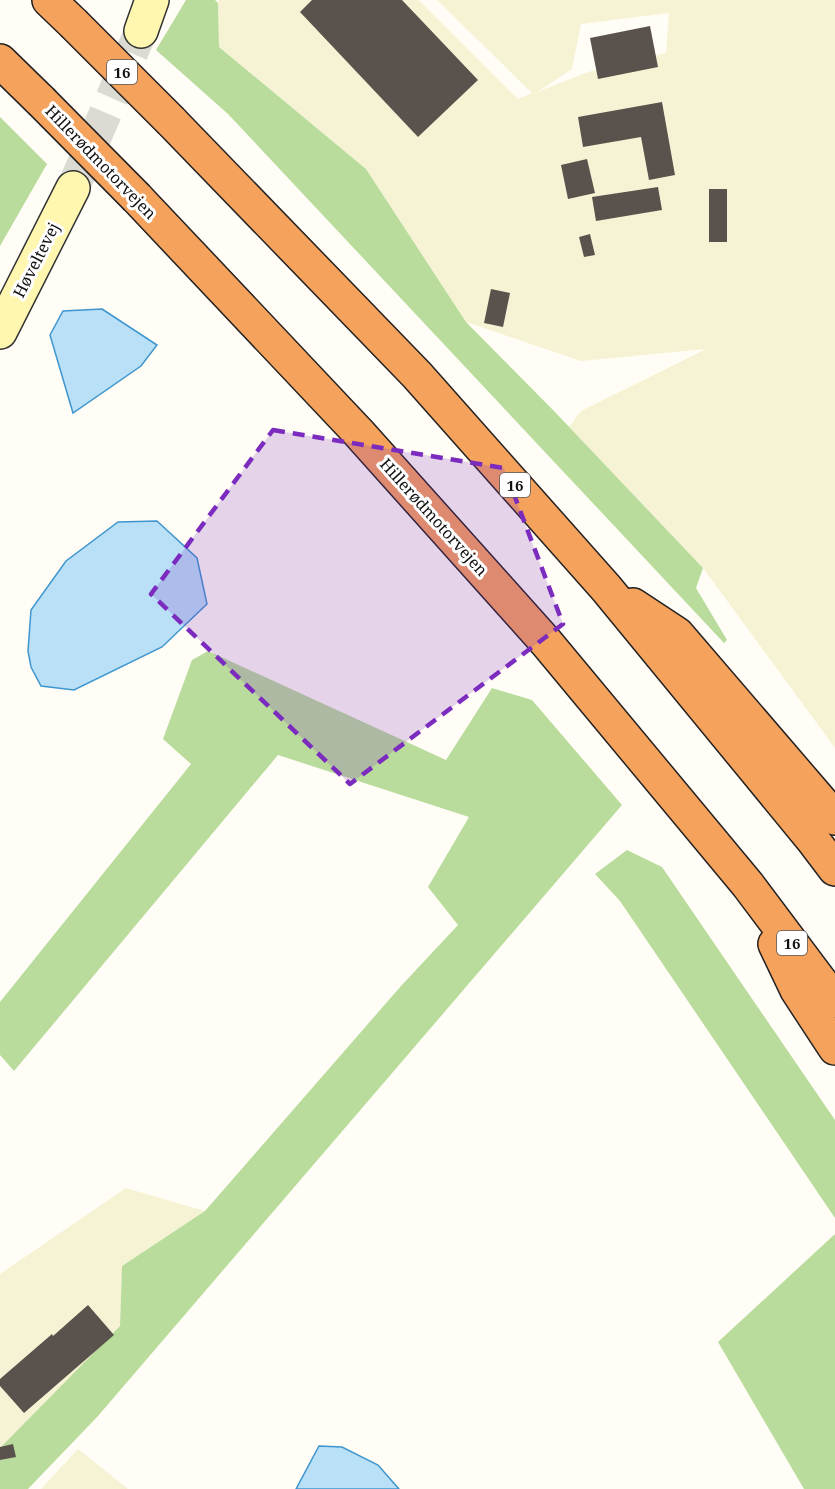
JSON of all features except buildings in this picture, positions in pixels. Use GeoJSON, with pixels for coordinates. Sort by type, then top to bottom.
{"type":"FeatureCollection","features":[{"type":"Feature","properties":{"kind":"highway","name":"16"},"geometry":{"type":"LineString","coordinates":[[49,0],[171,121],[417,375],[606,588],[813,840],[835,870]]}},
{"type":"Feature","properties":{"kind":"highway","name":"Hillerødmotorvejen"},"geometry":{"type":"LineString","coordinates":[[0,61],[137,198],[358,432],[546,642],[748,885],[835,1001]]}},
{"type":"Feature","properties":{"kind":"highway"},"geometry":{"type":"LineString","coordinates":[[606,588],[677,634],[835,818]]}},
{"type":"Feature","properties":{"kind":"highway"},"geometry":{"type":"LineString","coordinates":[[748,885],[797,990],[835,1048]]}},
{"type":"Feature","properties":{"kind":"street"},"geometry":{"type":"LineString","coordinates":[[141,31],[152,0]]}},
{"type":"Feature","properties":{"kind":"street","name":"Høveltevej"},"geometry":{"type":"LineString","coordinates":[[0,332],[73,188]]}},
{"type":"Feature","properties":{"kind":"highlighted area"},"geometry":{"type":"Polygon","coordinates":[[[273,430],[504,468],[563,624],[350,784],[151,594],[273,430]]]}},
{"type":"Feature","properties":{"kind":"shaded area"},"geometry":{"type":"Polygon","coordinates":[[[219,0],[419,0],[518,99],[532,93],[437,0],[835,0],[835,748],[703,568],[569,427],[581,411],[706,349],[581,361],[466,322],[366,169],[219,47],[219,0]],[[669,13],[581,24],[572,69],[537,92],[588,72],[666,53],[669,13]]]}},
{"type":"Feature","properties":{"kind":"shaded area"},"geometry":{"type":"Polygon","coordinates":[[[126,1188],[205,1211],[122,1266],[120,1326],[0,1448],[0,1274],[126,1188]]]}},
{"type":"Feature","properties":{"kind":"shaded area"},"geometry":{"type":"Polygon","coordinates":[[[78,1449],[128,1489],[41,1489],[78,1449]]]}},
{"type":"Feature","properties":{"kind":"green space"},"geometry":{"type":"Polygon","coordinates":[[[186,0],[215,0],[218,3],[219,47],[366,169],[466,322],[703,568],[696,588],[727,640],[724,643],[228,114],[156,50],[186,0]]]}},
{"type":"Feature","properties":{"kind":"green space"},"geometry":{"type":"Polygon","coordinates":[[[0,117],[47,164],[0,246],[0,117]]]}},
{"type":"Feature","properties":{"kind":"green space"},"geometry":{"type":"Polygon","coordinates":[[[208,651],[446,760],[492,688],[532,700],[622,805],[98,1416],[28,1489],[0,1489],[0,1448],[120,1326],[122,1266],[205,1211],[401,986],[458,925],[428,887],[469,817],[278,755],[14,1071],[0,1055],[0,1002],[191,764],[163,739],[192,660],[208,651]]]}},
{"type":"Feature","properties":{"kind":"green space"},"geometry":{"type":"Polygon","coordinates":[[[627,850],[662,867],[835,1120],[835,1218],[620,901],[595,874],[627,850]]]}},
{"type":"Feature","properties":{"kind":"green space"},"geometry":{"type":"Polygon","coordinates":[[[835,1234],[835,1489],[804,1489],[718,1342],[835,1234]]]}},
{"type":"Feature","properties":{"kind":"water"},"geometry":{"type":"Polygon","coordinates":[[[102,309],[157,345],[141,366],[73,413],[50,335],[63,311],[102,309]]]}},
{"type":"Feature","properties":{"kind":"water"},"geometry":{"type":"Polygon","coordinates":[[[157,521],[197,558],[207,604],[162,647],[74,690],[41,686],[31,667],[28,651],[31,610],[66,561],[118,522],[157,521]]]}},
{"type":"Feature","properties":{"kind":"water"},"geometry":{"type":"Polygon","coordinates":[[[319,1446],[342,1447],[378,1465],[399,1489],[296,1489],[319,1446]]]}},
{"type":"Feature","properties":{"kind":"tunnel"},"geometry":{"type":"LineString","coordinates":[[73,188],[141,31]]}}]}
